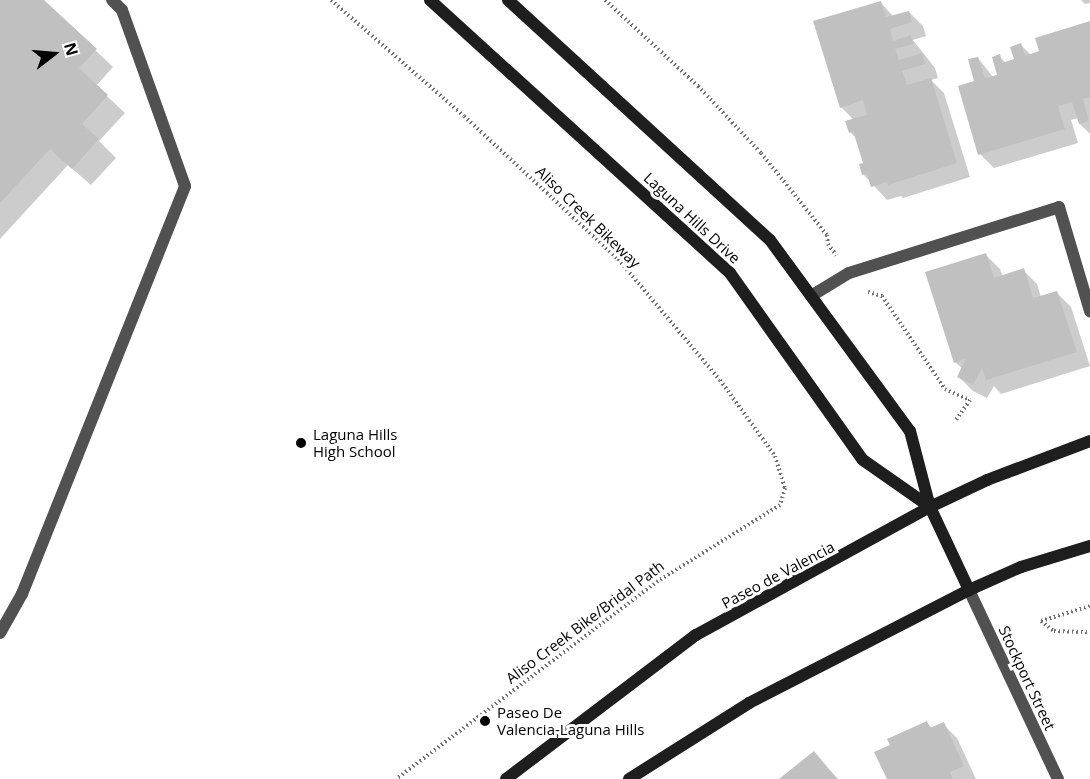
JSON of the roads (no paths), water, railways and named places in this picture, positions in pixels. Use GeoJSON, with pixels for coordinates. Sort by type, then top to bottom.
{"type":"FeatureCollection","features":[{"type":"Feature","properties":{"kind":"main road","name":"Laguna Hills Drive"},"geometry":{"type":"LineString","coordinates":[[430,0],[730,273],[863,460],[930,507]]}},
{"type":"Feature","properties":{"kind":"main road","name":"Laguna Hills Drive"},"geometry":{"type":"LineString","coordinates":[[508,0],[770,240],[910,431],[930,507],[969,590]]}},
{"type":"Feature","properties":{"kind":"main road","name":"Paseo de Valencia"},"geometry":{"type":"LineString","coordinates":[[506,779],[696,636],[930,507],[987,480],[1090,441]]}},
{"type":"Feature","properties":{"kind":"main road"},"geometry":{"type":"LineString","coordinates":[[629,779],[749,703],[969,590],[1021,567],[1090,546]]}},
{"type":"Feature","properties":{"kind":"street"},"geometry":{"type":"LineString","coordinates":[[0,633],[22,594],[184,186],[122,10],[112,0]]}},
{"type":"Feature","properties":{"kind":"street"},"geometry":{"type":"LineString","coordinates":[[811,296],[849,273],[1059,207],[1090,311]]}},
{"type":"Feature","properties":{"kind":"street","name":"Stockport Street"},"geometry":{"type":"LineString","coordinates":[[969,590],[1058,779]]}},
{"type":"Feature","properties":{"kind":"place","name":"Laguna Hills High School"},"geometry":{"type":"Point","coordinates":[301,443]}},
{"type":"Feature","properties":{"kind":"place","name":"Paseo De Valencia-Laguna Hills"},"geometry":{"type":"Point","coordinates":[485,721]}}]}
